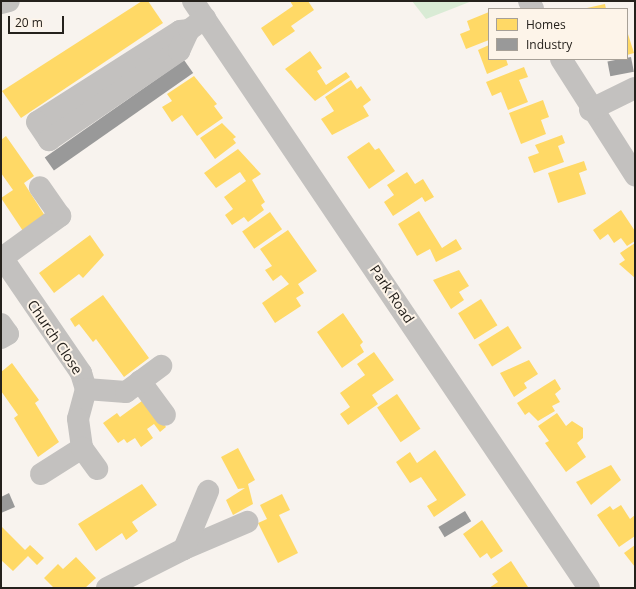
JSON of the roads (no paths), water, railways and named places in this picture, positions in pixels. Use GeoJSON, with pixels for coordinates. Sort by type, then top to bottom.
{"type":"FeatureCollection","features":[{"type":"Feature","properties":{"kind":"street"},"geometry":{"type":"LineString","coordinates":[[1,3],[9,1]]}},
{"type":"Feature","properties":{"kind":"street"},"geometry":{"type":"LineString","coordinates":[[196,16],[179,51],[49,140],[37,122],[180,31],[196,16]]}},
{"type":"Feature","properties":{"kind":"street","name":"Park Road"},"geometry":{"type":"LineString","coordinates":[[196,16],[589,588]]}},
{"type":"Feature","properties":{"kind":"street"},"geometry":{"type":"LineString","coordinates":[[562,60],[590,110],[635,175]]}},
{"type":"Feature","properties":{"kind":"street"},"geometry":{"type":"LineString","coordinates":[[590,110],[635,88]]}},
{"type":"Feature","properties":{"kind":"street"},"geometry":{"type":"LineString","coordinates":[[4,265],[60,216],[40,187]]}},
{"type":"Feature","properties":{"kind":"street","name":"Church Close"},"geometry":{"type":"LineString","coordinates":[[4,265],[81,373],[86,389],[78,419],[82,448]]}},
{"type":"Feature","properties":{"kind":"street"},"geometry":{"type":"LineString","coordinates":[[1,324],[8,334],[1,338]]}},
{"type":"Feature","properties":{"kind":"street"},"geometry":{"type":"LineString","coordinates":[[86,389],[126,392],[161,366]]}},
{"type":"Feature","properties":{"kind":"street"},"geometry":{"type":"LineString","coordinates":[[140,381],[165,415]]}},
{"type":"Feature","properties":{"kind":"street"},"geometry":{"type":"LineString","coordinates":[[41,474],[82,448],[97,469]]}},
{"type":"Feature","properties":{"kind":"street"},"geometry":{"type":"LineString","coordinates":[[184,549],[208,491]]}},
{"type":"Feature","properties":{"kind":"street"},"geometry":{"type":"LineString","coordinates":[[107,588],[184,549],[247,522]]}}]}
